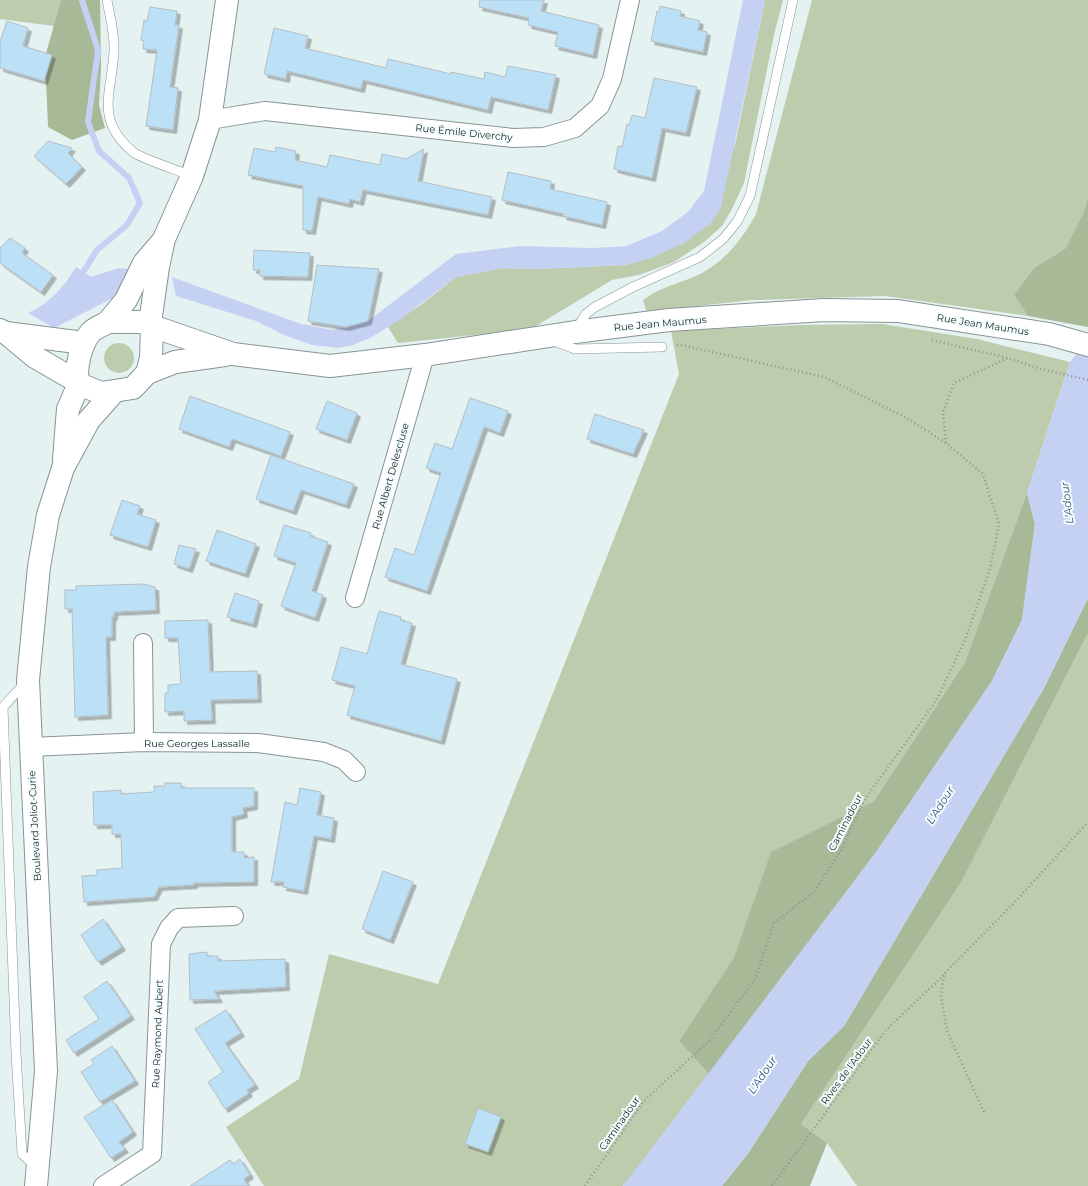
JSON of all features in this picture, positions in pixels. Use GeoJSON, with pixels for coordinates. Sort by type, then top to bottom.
{"type":"FeatureCollection","features":[{"type":"Feature","properties":{"kind":"main road"},"geometry":{"type":"LineString","coordinates":[[147,373],[151,358],[151,325],[158,267],[164,239],[192,176],[210,120],[227,0]]}},
{"type":"Feature","properties":{"kind":"main road"},"geometry":{"type":"LineString","coordinates":[[63,468],[68,409],[78,383],[78,371],[84,343],[92,331],[108,322],[126,300],[144,263],[164,239]]}},
{"type":"Feature","properties":{"kind":"main road","name":"Rue Jean Maumus"},"geometry":{"type":"LineString","coordinates":[[232,354],[330,366],[425,355],[575,332],[669,320],[824,310],[898,311],[1049,334],[1088,345]]}},
{"type":"Feature","properties":{"kind":"main road"},"geometry":{"type":"LineString","coordinates":[[108,322],[138,322],[151,325],[232,354]]}},
{"type":"Feature","properties":{"kind":"main road"},"geometry":{"type":"LineString","coordinates":[[3,331],[84,343]]}},
{"type":"Feature","properties":{"kind":"main road"},"geometry":{"type":"LineString","coordinates":[[3,331],[35,357],[78,383],[101,393],[132,388],[147,373],[175,362],[232,354]]}},
{"type":"Feature","properties":{"kind":"main road"},"geometry":{"type":"LineString","coordinates":[[63,468],[89,420],[114,392]]}},
{"type":"Feature","properties":{"kind":"main road","name":"Boulevard Joliot-Curie"},"geometry":{"type":"LineString","coordinates":[[36,1177],[46,1071],[28,680],[39,567],[48,515],[63,468]]}},
{"type":"Feature","properties":{"kind":"street","name":"Rue Émile Diverchy"},"geometry":{"type":"LineString","coordinates":[[210,120],[265,111],[513,138],[544,137],[575,128],[600,106],[612,79],[630,0]]}},
{"type":"Feature","properties":{"kind":"street","name":"Rue Albert Delescluse"},"geometry":{"type":"LineString","coordinates":[[355,598],[425,355]]}},
{"type":"Feature","properties":{"kind":"street"},"geometry":{"type":"LineString","coordinates":[[144,643],[144,742]]}},
{"type":"Feature","properties":{"kind":"street","name":"Rue Georges Lassalle"},"geometry":{"type":"LineString","coordinates":[[30,747],[144,742],[265,744],[324,752],[344,760],[356,772]]}},
{"type":"Feature","properties":{"kind":"street","name":"Rue Raymond Aubert"},"geometry":{"type":"LineString","coordinates":[[104,1186],[152,1154],[161,944],[169,928],[178,918],[234,916]]}},
{"type":"Feature","properties":{"kind":"lane"},"geometry":{"type":"LineString","coordinates":[[107,0],[114,51],[108,89],[108,113],[110,124],[134,153],[192,176]]}},
{"type":"Feature","properties":{"kind":"lane"},"geometry":{"type":"LineString","coordinates":[[575,332],[586,314],[595,307],[633,287],[700,257],[723,239],[737,222],[750,196],[793,0]]}},
{"type":"Feature","properties":{"kind":"lane"},"geometry":{"type":"LineString","coordinates":[[546,337],[575,349],[662,347]]}},
{"type":"Feature","properties":{"kind":"lane"},"geometry":{"type":"LineString","coordinates":[[28,680],[3,707],[16,1053],[22,1154],[36,1177]]}},
{"type":"Feature","properties":{"kind":"path","name":"Caminadour"},"geometry":{"type":"LineString","coordinates":[[585,1186],[644,1101],[709,1041],[754,980],[774,923],[814,892],[841,850],[865,799],[936,701],[965,640],[990,569],[999,524],[983,474],[946,443],[902,416],[824,377],[681,344],[662,347]]}},
{"type":"Feature","properties":{"kind":"path"},"geometry":{"type":"LineString","coordinates":[[946,443],[943,412],[954,383],[1008,358]]}},
{"type":"Feature","properties":{"kind":"path"},"geometry":{"type":"LineString","coordinates":[[1041,369],[1088,380]]}},
{"type":"Feature","properties":{"kind":"path","name":"Rives de l'Adour"},"geometry":{"type":"LineString","coordinates":[[772,1186],[886,1030],[944,974],[1014,902],[1088,822]]}},
{"type":"Feature","properties":{"kind":"path"},"geometry":{"type":"LineString","coordinates":[[944,974],[941,996],[947,1031],[984,1112]]}},
{"type":"Feature","properties":{"kind":"green space"},"geometry":{"type":"Polygon","coordinates":[[[0,0],[61,0],[54,26],[0,19],[0,0]]]}},
{"type":"Feature","properties":{"kind":"green space"},"geometry":{"type":"Polygon","coordinates":[[[61,0],[100,0],[101,69],[99,105],[105,128],[72,140],[48,127],[45,57],[61,0]]]}},
{"type":"Feature","properties":{"kind":"green space"},"geometry":{"type":"Polygon","coordinates":[[[765,0],[783,0],[774,35],[744,183],[722,226],[704,242],[674,262],[639,275],[612,280],[531,329],[398,343],[388,327],[422,304],[456,277],[503,268],[537,269],[626,265],[684,243],[735,145],[765,0]]]}},
{"type":"Feature","properties":{"kind":"green space"},"geometry":{"type":"Polygon","coordinates":[[[812,0],[1088,0],[1088,197],[1084,211],[1066,248],[1034,268],[1014,295],[1028,316],[885,296],[752,300],[652,311],[646,310],[643,300],[650,295],[702,273],[727,255],[740,240],[756,214],[812,0]]]}},
{"type":"Feature","properties":{"kind":"green space"},"geometry":{"type":"Polygon","coordinates":[[[1088,197],[1088,327],[1028,316],[1014,295],[1034,268],[1066,248],[1084,211],[1088,197]]]}},
{"type":"Feature","properties":{"kind":"green space"},"geometry":{"type":"Polygon","coordinates":[[[882,324],[977,339],[1070,362],[1027,493],[965,662],[874,801],[771,853],[734,957],[679,1041],[709,1074],[623,1186],[264,1186],[226,1127],[299,1079],[329,954],[438,984],[679,374],[671,331],[803,325],[882,324]]]}},
{"type":"Feature","properties":{"kind":"green space"},"geometry":{"type":"Polygon","coordinates":[[[119,343],[130,347],[134,358],[130,369],[119,373],[108,369],[104,358],[108,347],[119,343]]]}},
{"type":"Feature","properties":{"kind":"green space"},"geometry":{"type":"Polygon","coordinates":[[[1027,493],[1035,524],[1022,620],[992,681],[877,851],[709,1074],[679,1041],[734,957],[771,852],[874,801],[965,662],[1027,493]]]}},
{"type":"Feature","properties":{"kind":"green space"},"geometry":{"type":"Polygon","coordinates":[[[1088,598],[1088,633],[962,881],[801,1124],[827,1143],[810,1186],[722,1186],[749,1152],[808,1061],[844,1026],[1044,688],[1088,598]]]}},
{"type":"Feature","properties":{"kind":"green space"},"geometry":{"type":"Polygon","coordinates":[[[1088,633],[1088,1186],[857,1186],[827,1143],[801,1124],[962,881],[1088,633]]]}},
{"type":"Feature","properties":{"kind":"water"},"geometry":{"type":"Polygon","coordinates":[[[743,0],[765,0],[721,207],[711,223],[684,243],[651,258],[626,265],[537,269],[503,268],[456,277],[398,321],[370,338],[353,345],[339,348],[312,345],[284,335],[256,321],[176,296],[172,277],[301,324],[333,330],[368,321],[456,254],[521,246],[593,248],[626,246],[662,231],[688,212],[704,191],[743,0]]]}},
{"type":"Feature","properties":{"kind":"water"},"geometry":{"type":"Polygon","coordinates":[[[76,267],[91,277],[119,268],[129,269],[117,296],[54,328],[28,313],[56,294],[76,267]]]}},
{"type":"Feature","properties":{"kind":"water","name":"L'Adour"},"geometry":{"type":"Polygon","coordinates":[[[1088,338],[1088,598],[1044,688],[844,1026],[808,1061],[749,1152],[722,1186],[623,1186],[877,851],[992,681],[1022,620],[1035,524],[1027,493],[1070,362],[1088,338]]]}},
{"type":"Feature","properties":{"kind":"building"},"geometry":{"type":"Polygon","coordinates":[[[480,0],[544,0],[541,11],[599,25],[593,55],[555,46],[558,32],[528,25],[529,18],[479,7],[480,0]]]}},
{"type":"Feature","properties":{"kind":"building"},"geometry":{"type":"Polygon","coordinates":[[[660,6],[681,11],[680,16],[700,21],[698,30],[707,32],[703,52],[651,41],[657,11],[659,12],[660,6]]]}},
{"type":"Feature","properties":{"kind":"building"},"geometry":{"type":"Polygon","coordinates":[[[150,7],[177,11],[175,25],[179,25],[170,87],[178,88],[173,130],[146,126],[157,50],[143,49],[144,41],[141,40],[144,20],[147,21],[150,7]]]}},
{"type":"Feature","properties":{"kind":"building"},"geometry":{"type":"Polygon","coordinates":[[[7,21],[28,28],[23,46],[52,55],[44,81],[0,68],[0,42],[7,21]]]}},
{"type":"Feature","properties":{"kind":"building"},"geometry":{"type":"Polygon","coordinates":[[[274,28],[308,36],[305,48],[386,68],[388,59],[451,74],[451,72],[484,79],[485,72],[505,77],[508,66],[556,75],[548,110],[491,97],[488,110],[363,80],[361,89],[287,71],[286,79],[264,74],[274,28]]]}},
{"type":"Feature","properties":{"kind":"building"},"geometry":{"type":"Polygon","coordinates":[[[654,78],[697,87],[686,133],[662,128],[652,178],[614,169],[618,146],[622,147],[627,124],[629,125],[632,115],[645,118],[654,78]]]}},
{"type":"Feature","properties":{"kind":"building"},"geometry":{"type":"Polygon","coordinates":[[[48,141],[72,148],[68,153],[82,167],[66,184],[34,156],[48,141]]]}},
{"type":"Feature","properties":{"kind":"building"},"geometry":{"type":"Polygon","coordinates":[[[276,147],[296,151],[295,160],[327,167],[330,155],[380,165],[382,154],[406,159],[424,149],[418,181],[492,197],[488,215],[363,190],[360,202],[350,199],[349,204],[318,197],[312,231],[303,230],[303,186],[248,175],[254,148],[275,152],[276,147]]]}},
{"type":"Feature","properties":{"kind":"building"},"geometry":{"type":"Polygon","coordinates":[[[508,172],[551,181],[550,189],[607,202],[602,225],[563,216],[564,214],[502,200],[508,172]]]}},
{"type":"Feature","properties":{"kind":"building"},"geometry":{"type":"Polygon","coordinates":[[[10,238],[25,248],[22,253],[53,275],[41,292],[0,263],[0,248],[10,238]]]}},
{"type":"Feature","properties":{"kind":"building"},"geometry":{"type":"Polygon","coordinates":[[[254,250],[310,253],[308,277],[260,276],[260,270],[253,270],[254,250]]]}},
{"type":"Feature","properties":{"kind":"building"},"geometry":{"type":"Polygon","coordinates":[[[317,265],[379,269],[368,321],[346,327],[308,321],[317,265]]]}},
{"type":"Feature","properties":{"kind":"building"},"geometry":{"type":"Polygon","coordinates":[[[190,396],[290,432],[281,456],[232,439],[229,447],[179,429],[190,396]]]}},
{"type":"Feature","properties":{"kind":"building"},"geometry":{"type":"Polygon","coordinates":[[[470,398],[508,411],[500,433],[484,427],[427,591],[385,577],[395,548],[414,555],[441,473],[426,468],[435,443],[452,449],[470,398]]]}},
{"type":"Feature","properties":{"kind":"building"},"geometry":{"type":"Polygon","coordinates":[[[327,401],[357,413],[347,440],[316,429],[327,401]]]}},
{"type":"Feature","properties":{"kind":"building"},"geometry":{"type":"Polygon","coordinates":[[[595,414],[644,430],[633,454],[587,439],[595,414]]]}},
{"type":"Feature","properties":{"kind":"building"},"geometry":{"type":"Polygon","coordinates":[[[271,455],[354,484],[346,505],[301,490],[293,511],[256,499],[271,455]]]}},
{"type":"Feature","properties":{"kind":"building"},"geometry":{"type":"Polygon","coordinates":[[[122,500],[140,506],[137,514],[156,520],[148,547],[110,535],[122,500]]]}},
{"type":"Feature","properties":{"kind":"building"},"geometry":{"type":"Polygon","coordinates":[[[284,525],[311,533],[310,536],[328,542],[312,591],[323,595],[315,618],[281,606],[296,563],[274,556],[284,525]]]}},
{"type":"Feature","properties":{"kind":"building"},"geometry":{"type":"Polygon","coordinates":[[[217,530],[256,544],[245,574],[206,561],[217,530]]]}},
{"type":"Feature","properties":{"kind":"building"},"geometry":{"type":"Polygon","coordinates":[[[179,545],[196,549],[189,569],[174,564],[179,545]]]}},
{"type":"Feature","properties":{"kind":"building"},"geometry":{"type":"Polygon","coordinates":[[[144,584],[155,587],[156,610],[114,612],[114,617],[112,617],[112,637],[106,637],[108,715],[75,717],[72,609],[65,609],[65,590],[76,590],[76,586],[144,584]]]}},
{"type":"Feature","properties":{"kind":"building"},"geometry":{"type":"Polygon","coordinates":[[[235,593],[259,601],[253,624],[227,617],[235,593]]]}},
{"type":"Feature","properties":{"kind":"building"},"geometry":{"type":"Polygon","coordinates":[[[379,611],[401,617],[400,620],[412,623],[401,664],[457,679],[441,741],[347,715],[355,686],[332,680],[341,647],[367,654],[379,611]]]}},
{"type":"Feature","properties":{"kind":"building"},"geometry":{"type":"Polygon","coordinates":[[[208,620],[210,672],[257,671],[258,699],[211,700],[212,720],[184,721],[184,711],[165,712],[165,693],[168,693],[168,685],[181,684],[178,638],[165,638],[165,621],[208,620]]]}},
{"type":"Feature","properties":{"kind":"building"},"geometry":{"type":"Polygon","coordinates":[[[165,783],[181,783],[181,788],[254,788],[254,806],[243,808],[244,814],[232,817],[232,852],[244,852],[244,858],[254,857],[254,882],[194,883],[194,885],[159,887],[154,897],[84,902],[82,876],[97,875],[97,870],[122,868],[121,834],[112,834],[112,825],[94,825],[93,792],[121,790],[121,794],[154,792],[154,786],[165,786],[165,783]]]}},
{"type":"Feature","properties":{"kind":"building"},"geometry":{"type":"Polygon","coordinates":[[[300,788],[321,792],[317,815],[334,818],[331,839],[314,836],[304,891],[283,887],[284,882],[271,882],[285,802],[297,805],[300,788]]]}},
{"type":"Feature","properties":{"kind":"building"},"geometry":{"type":"Polygon","coordinates":[[[383,871],[413,882],[390,940],[362,929],[383,871]]]}},
{"type":"Feature","properties":{"kind":"building"},"geometry":{"type":"Polygon","coordinates":[[[103,919],[122,947],[98,962],[81,935],[103,919]]]}},
{"type":"Feature","properties":{"kind":"building"},"geometry":{"type":"Polygon","coordinates":[[[207,952],[207,956],[218,956],[218,961],[285,959],[286,987],[214,991],[219,999],[190,1000],[189,954],[207,952]]]}},
{"type":"Feature","properties":{"kind":"building"},"geometry":{"type":"Polygon","coordinates":[[[107,981],[131,1016],[74,1053],[66,1040],[99,1019],[84,997],[107,981]]]}},
{"type":"Feature","properties":{"kind":"building"},"geometry":{"type":"Polygon","coordinates":[[[226,1010],[241,1033],[225,1043],[255,1085],[247,1090],[249,1093],[225,1109],[208,1082],[223,1072],[195,1029],[226,1010]]]}},
{"type":"Feature","properties":{"kind":"building"},"geometry":{"type":"Polygon","coordinates":[[[112,1046],[135,1081],[100,1102],[81,1072],[94,1064],[91,1060],[112,1046]]]}},
{"type":"Feature","properties":{"kind":"building"},"geometry":{"type":"Polygon","coordinates":[[[112,1100],[133,1132],[119,1142],[125,1149],[111,1158],[84,1117],[112,1100]]]}},
{"type":"Feature","properties":{"kind":"building"},"geometry":{"type":"Polygon","coordinates":[[[478,1108],[501,1117],[488,1152],[465,1144],[478,1108]]]}},
{"type":"Feature","properties":{"kind":"building"},"geometry":{"type":"Polygon","coordinates":[[[240,1159],[250,1175],[244,1179],[248,1186],[190,1186],[230,1160],[233,1164],[240,1159]]]}},
{"type":"Feature","properties":{"kind":"waterway"},"geometry":{"type":"LineString","coordinates":[[80,277],[97,250],[127,225],[140,203],[129,178],[99,151],[88,122],[98,50],[82,0]]}}]}
